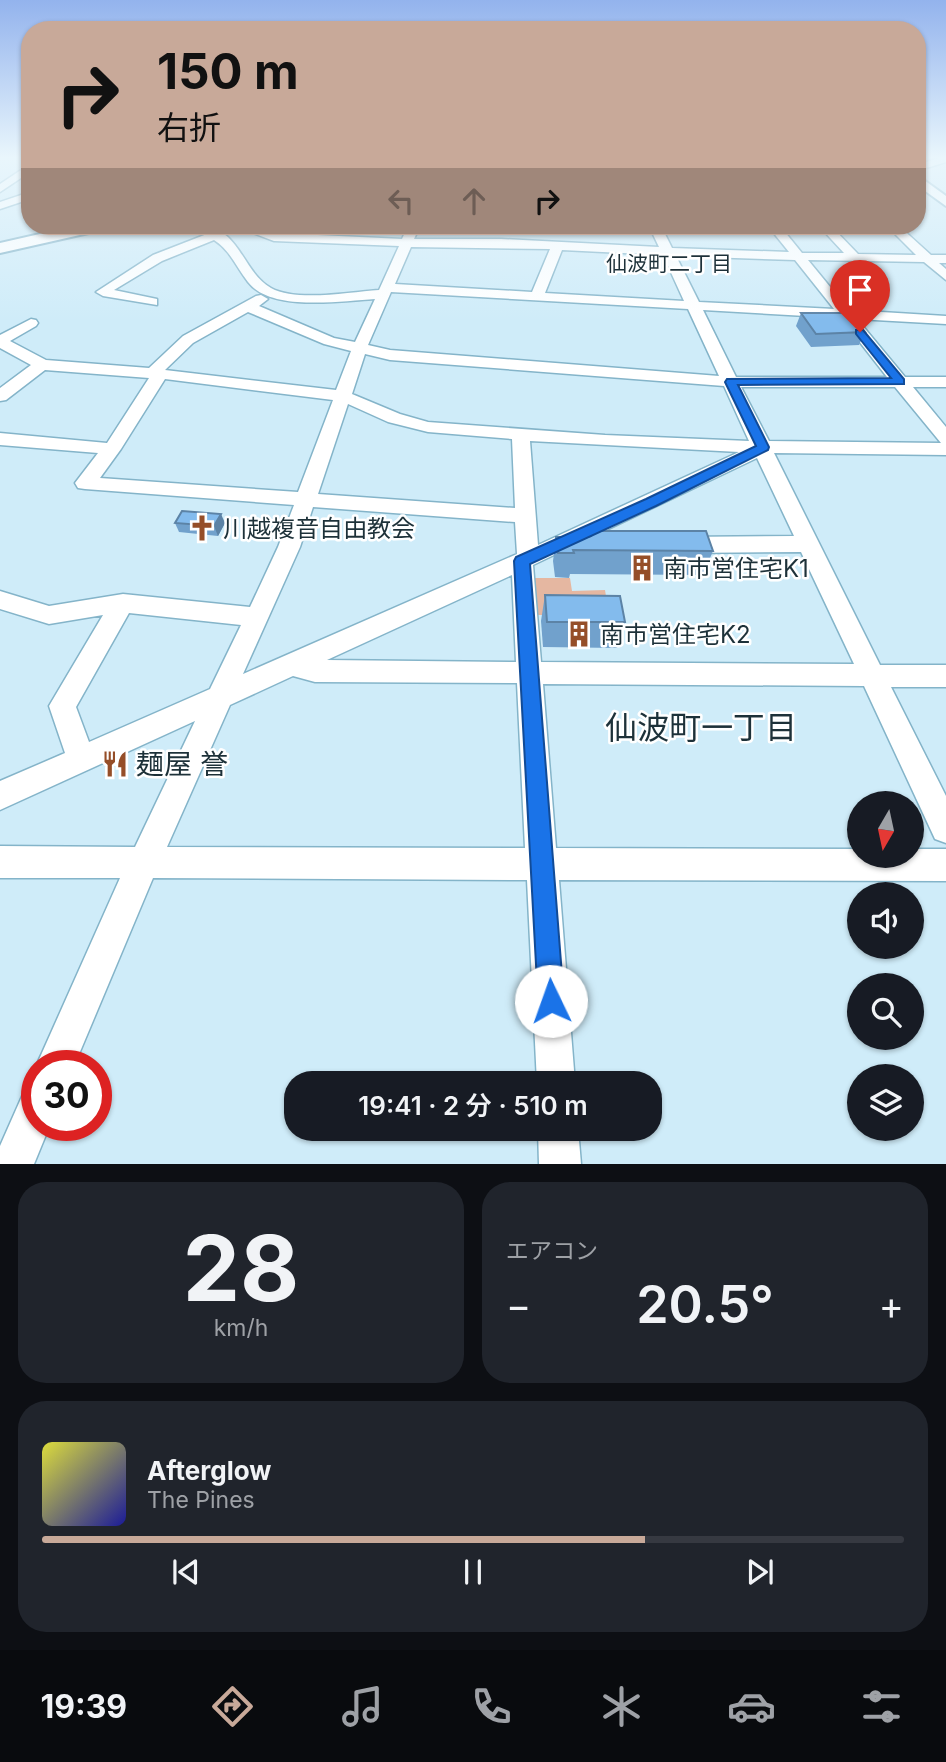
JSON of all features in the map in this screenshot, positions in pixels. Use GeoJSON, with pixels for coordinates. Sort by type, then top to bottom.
{"type":"FeatureCollection","features":[{"type":"Feature","properties":{"kind":"highway"},"geometry":{"type":"LineString","coordinates":[[0,246],[46,235]]}},
{"type":"Feature","properties":{"kind":"highway"},"geometry":{"type":"LineString","coordinates":[[0,246],[53,235]]}},
{"type":"Feature","properties":{"kind":"street"},"geometry":{"type":"LineString","coordinates":[[152,302],[103,292],[159,256],[177,247],[217,235],[232,246],[254,282],[270,293],[308,299],[386,291],[946,320]]}},
{"type":"Feature","properties":{"kind":"street"},"geometry":{"type":"LineString","coordinates":[[268,235],[338,239],[410,237],[451,242],[799,257],[946,259]]}},
{"type":"Feature","properties":{"kind":"street"},"geometry":{"type":"LineString","coordinates":[[338,239],[340,235]]}},
{"type":"Feature","properties":{"kind":"street"},"geometry":{"type":"LineString","coordinates":[[451,242],[460,235]]}},
{"type":"Feature","properties":{"kind":"street"},"geometry":{"type":"LineString","coordinates":[[660,235],[875,676],[946,828]]}},
{"type":"Feature","properties":{"kind":"street"},"geometry":{"type":"LineString","coordinates":[[781,235],[946,439]]}},
{"type":"Feature","properties":{"kind":"street"},"geometry":{"type":"LineString","coordinates":[[833,235],[855,258]]}},
{"type":"Feature","properties":{"kind":"street"},"geometry":{"type":"LineString","coordinates":[[903,235],[946,276]]}},
{"type":"Feature","properties":{"kind":"street"},"geometry":{"type":"LineString","coordinates":[[62,1050],[143,864],[258,617],[308,500],[360,346],[410,237]]}},
{"type":"Feature","properties":{"kind":"street"},"geometry":{"type":"LineString","coordinates":[[537,297],[558,245]]}},
{"type":"Feature","properties":{"kind":"street"},"geometry":{"type":"LineString","coordinates":[[270,293],[189,337],[167,355],[112,449],[85,483],[527,516]]}},
{"type":"Feature","properties":{"kind":"street"},"geometry":{"type":"LineString","coordinates":[[247,306],[290,322],[328,341],[360,346],[390,355],[731,382],[946,382]]}},
{"type":"Feature","properties":{"kind":"street"},"geometry":{"type":"LineString","coordinates":[[31,323],[0,342],[42,365],[156,374],[343,397],[394,418],[428,427],[521,435],[763,447],[946,449]]}},
{"type":"Feature","properties":{"kind":"street"},"geometry":{"type":"LineString","coordinates":[[0,396],[42,365]]}},
{"type":"Feature","properties":{"kind":"street"},"geometry":{"type":"LineString","coordinates":[[521,435],[527,516],[525,560],[529,673],[555,1071]]}},
{"type":"Feature","properties":{"kind":"street"},"geometry":{"type":"LineString","coordinates":[[0,439],[112,449]]}},
{"type":"Feature","properties":{"kind":"street"},"geometry":{"type":"LineString","coordinates":[[0,796],[525,560],[763,447]]}},
{"type":"Feature","properties":{"kind":"street"},"geometry":{"type":"LineString","coordinates":[[567,540],[578,545],[605,545]]}},
{"type":"Feature","properties":{"kind":"street"},"geometry":{"type":"LineString","coordinates":[[661,545],[810,544]]}},
{"type":"Feature","properties":{"kind":"street"},"geometry":{"type":"LineString","coordinates":[[0,600],[49,615],[123,603],[258,617]]}},
{"type":"Feature","properties":{"kind":"street"},"geometry":{"type":"LineString","coordinates":[[82,760],[62,706],[123,603]]}},
{"type":"Feature","properties":{"kind":"street"},"geometry":{"type":"LineString","coordinates":[[290,665],[315,671],[946,677]]}},
{"type":"Feature","properties":{"kind":"street"},"geometry":{"type":"LineString","coordinates":[[0,862],[946,865]]}},
{"type":"Feature","properties":{"kind":"street"},"geometry":{"type":"LineString","coordinates":[[13,1164],[23,1141]]}},
{"type":"Feature","properties":{"kind":"street"},"geometry":{"type":"LineString","coordinates":[[559,1141],[560,1164]]}},
{"type":"Feature","properties":{"kind":"shaded area"},"geometry":{"type":"Polygon","coordinates":[[[531,578],[570,578],[572,591],[605,590],[609,615],[534,615],[531,578]]]}},
{"type":"Feature","properties":{"kind":"building"},"geometry":{"type":"Polygon","coordinates":[[[801,313],[850,313],[865,332],[816,334],[801,313]]]}},
{"type":"Feature","properties":{"kind":"building"},"geometry":{"type":"Polygon","coordinates":[[[182,511],[221,514],[214,526],[175,523],[182,511]]]}},
{"type":"Feature","properties":{"kind":"building"},"geometry":{"type":"Polygon","coordinates":[[[590,531],[706,531],[713,551],[573,550],[574,553],[558,553],[556,537],[588,537],[591,536],[590,531]]]}},
{"type":"Feature","properties":{"kind":"building"},"geometry":{"type":"Polygon","coordinates":[[[545,595],[620,596],[625,622],[547,622],[545,595]]]}},
{"type":"Feature","properties":{"kind":"place","name":"川越複音自由教会"},"geometry":{"type":"Point","coordinates":[202,528]}},
{"type":"Feature","properties":{"kind":"place","name":"南市営住宅K1"},"geometry":{"type":"Point","coordinates":[642,568]}},
{"type":"Feature","properties":{"kind":"place","name":"南市営住宅K2"},"geometry":{"type":"Point","coordinates":[579,634]}},
{"type":"Feature","properties":{"kind":"place","name":"麺屋 誉"},"geometry":{"type":"Point","coordinates":[115,764]}},
{"type":"Feature","properties":{"kind":"district","name":"仙波町二丁目"},"geometry":{"type":"Point","coordinates":[669,263]}},
{"type":"Feature","properties":{"kind":"district","name":"仙波町一丁目"},"geometry":{"type":"Point","coordinates":[701,727]}},
{"type":"Feature","properties":{"kind":"route"},"geometry":{"type":"LineString","coordinates":[[551,1001],[522,561],[763,447],[731,382],[900,382],[860,332]]}}]}
